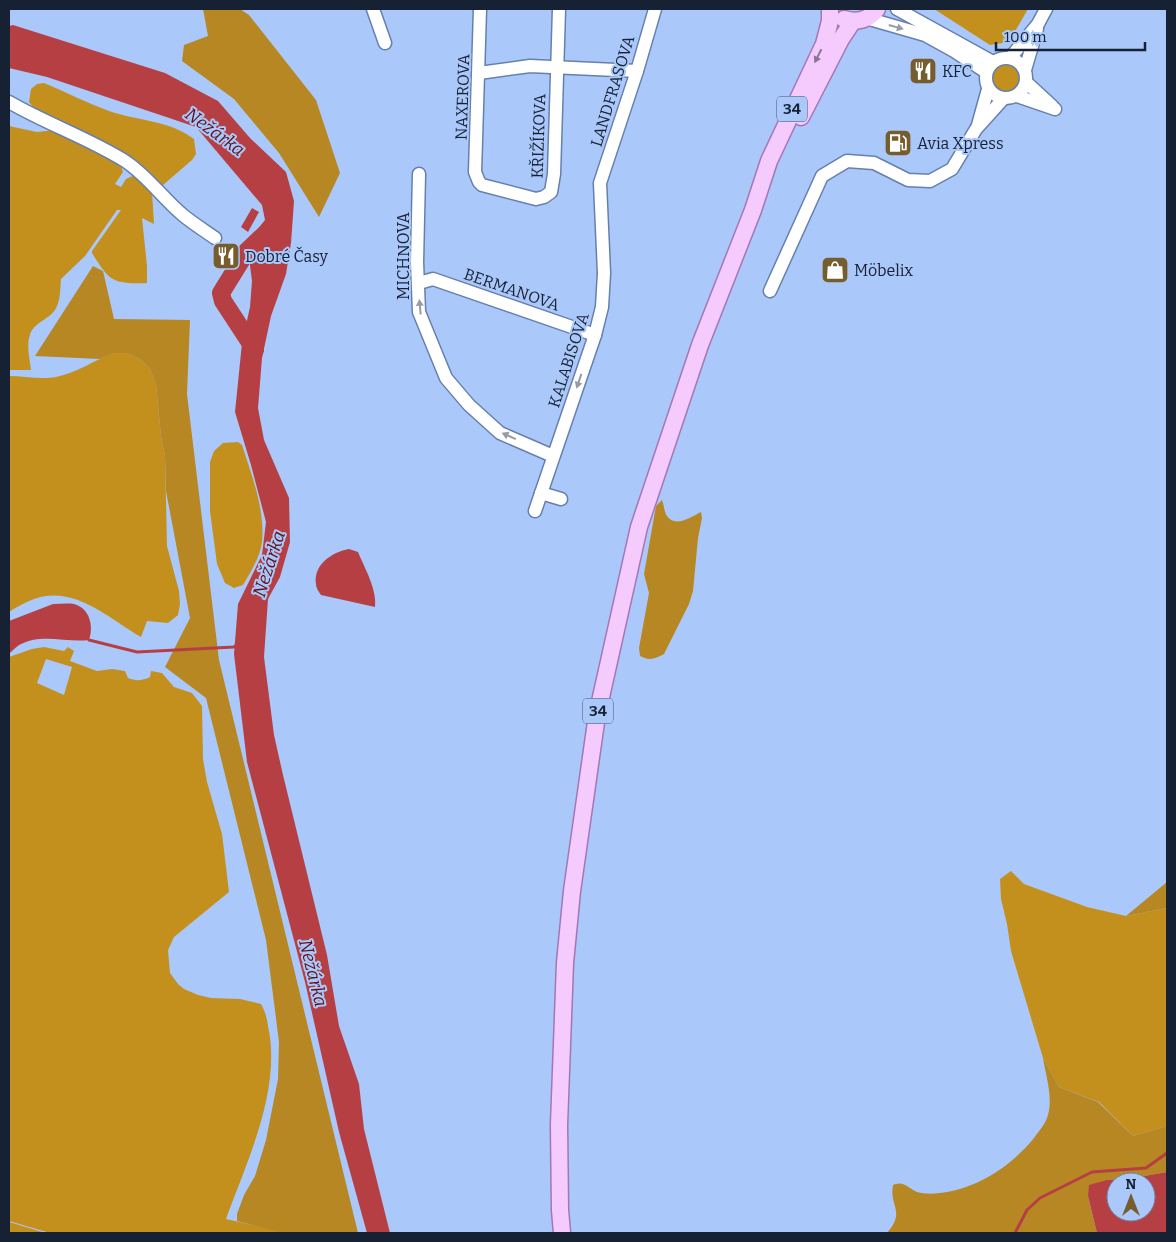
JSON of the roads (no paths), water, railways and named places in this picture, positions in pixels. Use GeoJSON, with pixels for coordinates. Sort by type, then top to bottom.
{"type":"FeatureCollection","features":[{"type":"Feature","properties":{"kind":"main road"},"geometry":{"type":"LineString","coordinates":[[830,9],[840,18],[866,16]]}},
{"type":"Feature","properties":{"kind":"main road","name":"34"},"geometry":{"type":"LineString","coordinates":[[562,1233],[559,1125],[565,963],[572,891],[597,715],[639,527],[700,345],[753,210],[769,161],[779,136],[824,44],[830,21],[830,9]]}},
{"type":"Feature","properties":{"kind":"main road","name":"34"},"geometry":{"type":"LineString","coordinates":[[753,210],[825,70],[866,16]]}},
{"type":"Feature","properties":{"kind":"street"},"geometry":{"type":"LineString","coordinates":[[373,9],[385,43]]}},
{"type":"Feature","properties":{"kind":"street","name":"NAXEROVA"},"geometry":{"type":"LineString","coordinates":[[480,9],[475,172],[482,185]]}},
{"type":"Feature","properties":{"kind":"street","name":"KŘIŽÍKOVA"},"geometry":{"type":"LineString","coordinates":[[482,185],[536,198],[544,197],[551,192],[554,174],[559,9]]}},
{"type":"Feature","properties":{"kind":"street","name":"LANDFRASOVA"},"geometry":{"type":"LineString","coordinates":[[600,184],[655,9]]}},
{"type":"Feature","properties":{"kind":"street"},"geometry":{"type":"LineString","coordinates":[[897,9],[990,67]]}},
{"type":"Feature","properties":{"kind":"street"},"geometry":{"type":"LineString","coordinates":[[1010,58],[1038,24],[1046,9]]}},
{"type":"Feature","properties":{"kind":"street"},"geometry":{"type":"LineString","coordinates":[[866,16],[925,35],[954,51],[990,67]]}},
{"type":"Feature","properties":{"kind":"street"},"geometry":{"type":"LineString","coordinates":[[1017,96],[1023,90],[1038,24]]}},
{"type":"Feature","properties":{"kind":"street"},"geometry":{"type":"LineString","coordinates":[[770,291],[822,176],[847,161],[874,163],[908,180],[930,181],[952,170],[976,129],[1003,99],[1017,96],[1055,109],[1026,76],[1022,64],[1010,58],[1004,58],[990,67],[986,84],[994,95],[1003,99]]}},
{"type":"Feature","properties":{"kind":"street"},"geometry":{"type":"LineString","coordinates":[[479,73],[530,66],[637,71]]}},
{"type":"Feature","properties":{"kind":"street"},"geometry":{"type":"LineString","coordinates":[[976,129],[988,89]]}},
{"type":"Feature","properties":{"kind":"street"},"geometry":{"type":"LineString","coordinates":[[9,102],[92,141],[126,162],[145,176],[183,216],[216,238]]}},
{"type":"Feature","properties":{"kind":"street","name":"MICHNOVA"},"geometry":{"type":"LineString","coordinates":[[419,174],[417,262],[419,312],[446,378],[469,405],[500,433],[553,456]]}},
{"type":"Feature","properties":{"kind":"street","name":"KALABISOVA"},"geometry":{"type":"LineString","coordinates":[[535,512],[595,335],[602,307],[604,273],[600,184]]}},
{"type":"Feature","properties":{"kind":"street","name":"BERMANOVA"},"geometry":{"type":"LineString","coordinates":[[419,283],[433,279],[595,335]]}},
{"type":"Feature","properties":{"kind":"street"},"geometry":{"type":"LineString","coordinates":[[541,493],[561,499]]}},
{"type":"Feature","properties":{"kind":"water","name":"Nežárka"},"geometry":{"type":"Polygon","coordinates":[[[13,25],[165,73],[218,101],[250,138],[286,172],[294,201],[291,243],[286,274],[271,316],[262,358],[258,408],[264,440],[289,498],[290,542],[280,577],[268,599],[264,657],[274,735],[327,955],[339,1026],[359,1084],[364,1129],[390,1233],[367,1233],[339,1132],[305,982],[247,762],[234,654],[238,604],[262,555],[266,522],[235,412],[242,343],[250,307],[252,281],[247,242],[265,220],[262,205],[196,127],[47,77],[9,68],[9,26],[13,25]]]}},
{"type":"Feature","properties":{"kind":"water"},"geometry":{"type":"Polygon","coordinates":[[[252,208],[259,212],[248,232],[241,227],[252,208]]]}},
{"type":"Feature","properties":{"kind":"water"},"geometry":{"type":"Polygon","coordinates":[[[349,549],[358,552],[367,572],[374,593],[375,607],[321,595],[317,588],[316,577],[325,560],[336,553],[349,549]]]}},
{"type":"Feature","properties":{"kind":"water"},"geometry":{"type":"Polygon","coordinates":[[[53,604],[74,604],[84,609],[91,624],[89,640],[38,639],[21,644],[9,654],[9,621],[53,604]]]}},
{"type":"Feature","properties":{"kind":"water"},"geometry":{"type":"Polygon","coordinates":[[[1167,1172],[1167,1233],[1097,1233],[1088,1196],[1089,1185],[1106,1180],[1106,1222],[1156,1222],[1156,1174],[1167,1172]]]}},
{"type":"Feature","properties":{"kind":"waterway"},"geometry":{"type":"LineString","coordinates":[[255,350],[223,301],[221,293],[247,251],[265,234]]}},
{"type":"Feature","properties":{"kind":"waterway"},"geometry":{"type":"LineString","coordinates":[[89,640],[137,652],[234,647],[238,643]]}},
{"type":"Feature","properties":{"kind":"waterway"},"geometry":{"type":"LineString","coordinates":[[1015,1233],[1027,1210],[1040,1198],[1092,1172],[1146,1168],[1167,1153]]}},
{"type":"Feature","properties":{"kind":"place","name":"KFC"},"geometry":{"type":"Point","coordinates":[923,71]}},
{"type":"Feature","properties":{"kind":"place","name":"Avia Xpress"},"geometry":{"type":"Point","coordinates":[898,143]}},
{"type":"Feature","properties":{"kind":"place","name":"Dobré Časy"},"geometry":{"type":"Point","coordinates":[226,256]}},
{"type":"Feature","properties":{"kind":"place","name":"Möbelix"},"geometry":{"type":"Point","coordinates":[835,270]}}]}
